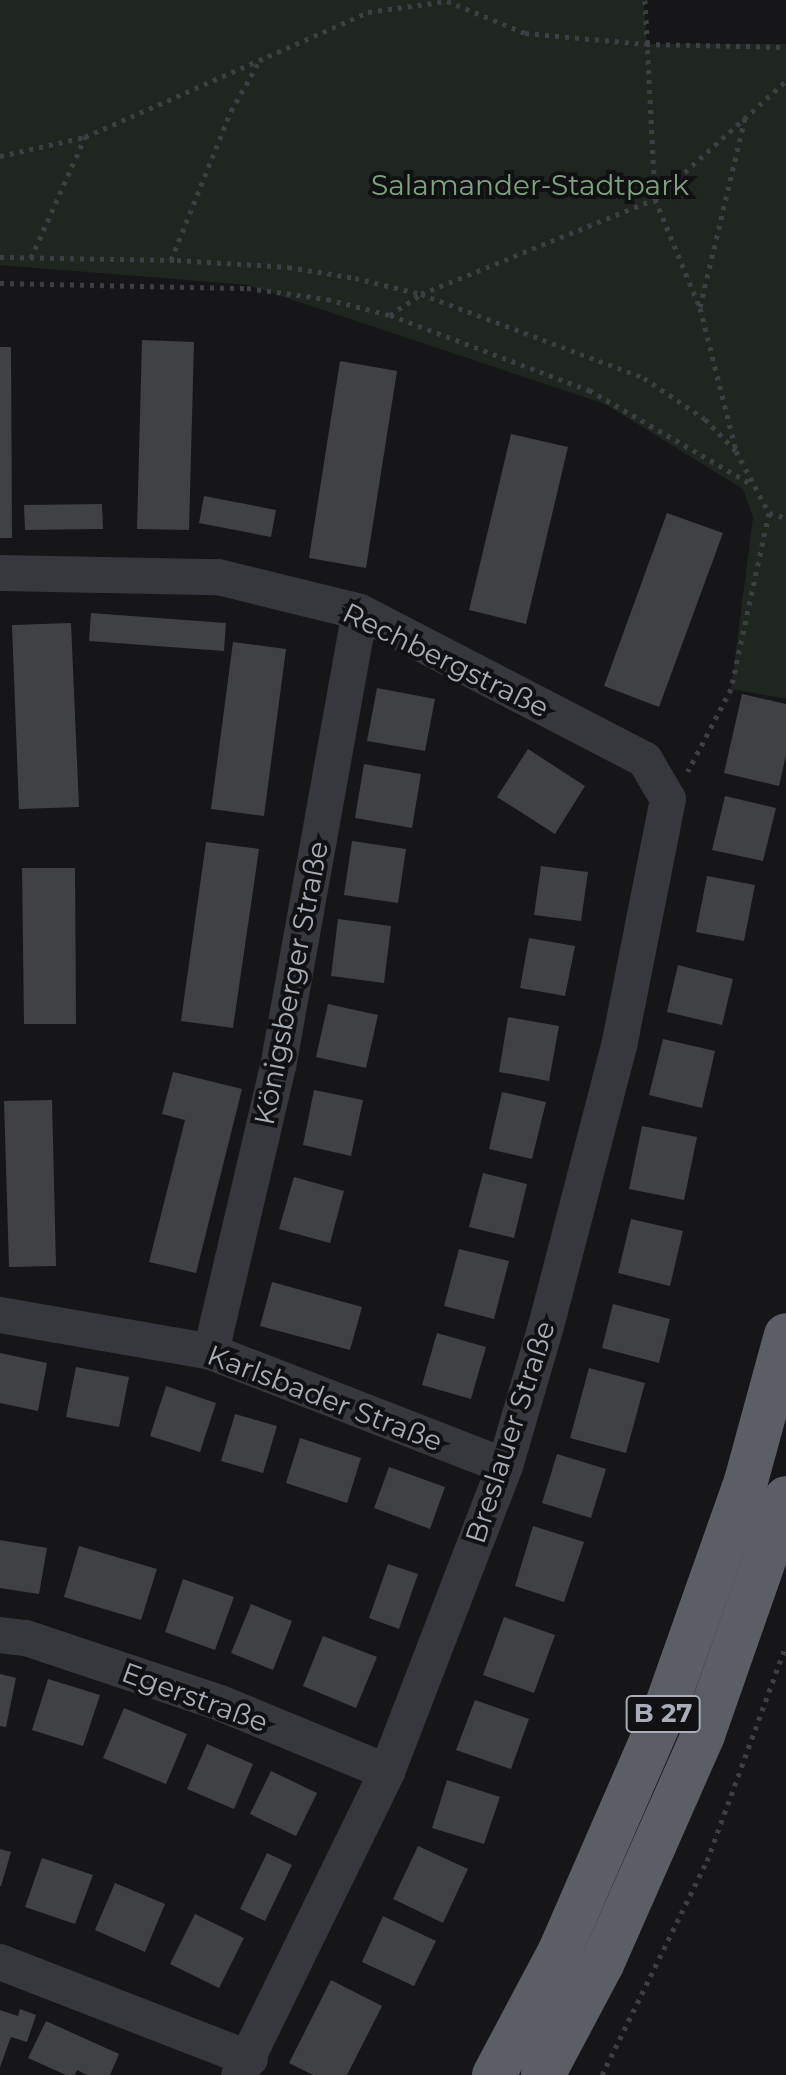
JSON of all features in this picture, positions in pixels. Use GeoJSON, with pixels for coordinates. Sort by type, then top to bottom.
{"type":"FeatureCollection","features":[{"type":"Feature","properties":{"kind":"highway","name":"B 27"},"geometry":{"type":"LineString","coordinates":[[494,2075],[559,1953],[666,1707],[746,1481],[786,1335]]}},
{"type":"Feature","properties":{"kind":"highway","name":"B 27"},"geometry":{"type":"LineString","coordinates":[[543,2075],[602,1964],[703,1735],[786,1498]]}},
{"type":"Feature","properties":{"kind":"street","name":"Rechbergstraße"},"geometry":{"type":"LineString","coordinates":[[0,573],[218,577],[360,612],[645,760],[668,799]]}},
{"type":"Feature","properties":{"kind":"street","name":"Königsberger Straße"},"geometry":{"type":"LineString","coordinates":[[211,1352],[278,1067],[360,612]]}},
{"type":"Feature","properties":{"kind":"street","name":"Breslauer Straße"},"geometry":{"type":"LineString","coordinates":[[244,2067],[387,1772],[505,1466],[546,1326],[620,1042],[668,799]]}},
{"type":"Feature","properties":{"kind":"street","name":"Karlsbader Straße"},"geometry":{"type":"LineString","coordinates":[[0,1315],[211,1352],[505,1466]]}},
{"type":"Feature","properties":{"kind":"street","name":"Egerstraße"},"geometry":{"type":"LineString","coordinates":[[0,1635],[26,1638],[220,1703],[387,1772]]}},
{"type":"Feature","properties":{"kind":"street"},"geometry":{"type":"LineString","coordinates":[[0,1962],[244,2067]]}},
{"type":"Feature","properties":{"kind":"path"},"geometry":{"type":"LineString","coordinates":[[0,156],[85,137],[368,12],[448,0],[525,33],[646,44],[786,47]]}},
{"type":"Feature","properties":{"kind":"path"},"geometry":{"type":"LineString","coordinates":[[645,0],[655,199],[700,308],[736,451],[769,513],[731,689],[694,762],[668,799]]}},
{"type":"Feature","properties":{"kind":"path"},"geometry":{"type":"LineString","coordinates":[[171,260],[231,111],[260,60]]}},
{"type":"Feature","properties":{"kind":"path"},"geometry":{"type":"LineString","coordinates":[[390,315],[421,294],[655,199],[786,81]]}},
{"type":"Feature","properties":{"kind":"path"},"geometry":{"type":"LineString","coordinates":[[700,308],[745,117]]}},
{"type":"Feature","properties":{"kind":"path"},"geometry":{"type":"LineString","coordinates":[[31,258],[85,137]]}},
{"type":"Feature","properties":{"kind":"path"},"geometry":{"type":"LineString","coordinates":[[0,257],[171,260],[288,267],[421,294],[644,378],[705,419],[736,451]]}},
{"type":"Feature","properties":{"kind":"path"},"geometry":{"type":"LineString","coordinates":[[0,283],[247,288],[327,299],[390,315],[589,390],[756,487]]}},
{"type":"Feature","properties":{"kind":"path"},"geometry":{"type":"LineString","coordinates":[[769,513],[786,518]]}},
{"type":"Feature","properties":{"kind":"path"},"geometry":{"type":"LineString","coordinates":[[602,2075],[707,1861],[786,1645]]}},
{"type":"Feature","properties":{"kind":"green space","name":"Salamander-Stadtpark"},"geometry":{"type":"Polygon","coordinates":[[[0,0],[644,0],[647,44],[786,44],[786,699],[731,689],[753,517],[743,489],[605,404],[248,285],[0,265],[0,0]]]}},
{"type":"Feature","properties":{"kind":"building"},"geometry":{"type":"Polygon","coordinates":[[[142,340],[194,342],[189,530],[137,529],[142,340]]]}},
{"type":"Feature","properties":{"kind":"building"},"geometry":{"type":"Polygon","coordinates":[[[0,347],[11,347],[12,538],[0,538],[0,347]]]}},
{"type":"Feature","properties":{"kind":"building"},"geometry":{"type":"Polygon","coordinates":[[[340,361],[397,371],[366,568],[309,558],[340,361]]]}},
{"type":"Feature","properties":{"kind":"building"},"geometry":{"type":"Polygon","coordinates":[[[511,434],[568,447],[526,624],[469,610],[511,434]]]}},
{"type":"Feature","properties":{"kind":"building"},"geometry":{"type":"Polygon","coordinates":[[[204,496],[276,510],[271,537],[199,523],[204,496]]]}},
{"type":"Feature","properties":{"kind":"building"},"geometry":{"type":"Polygon","coordinates":[[[102,504],[103,529],[25,530],[24,505],[102,504]]]}},
{"type":"Feature","properties":{"kind":"building"},"geometry":{"type":"Polygon","coordinates":[[[667,513],[723,533],[659,707],[604,686],[667,513]]]}},
{"type":"Feature","properties":{"kind":"building"},"geometry":{"type":"Polygon","coordinates":[[[91,613],[226,623],[224,651],[89,641],[91,613]]]}},
{"type":"Feature","properties":{"kind":"building"},"geometry":{"type":"Polygon","coordinates":[[[71,623],[79,807],[19,809],[12,625],[71,623]]]}},
{"type":"Feature","properties":{"kind":"building"},"geometry":{"type":"Polygon","coordinates":[[[233,642],[286,649],[264,816],[211,809],[233,642]]]}},
{"type":"Feature","properties":{"kind":"building"},"geometry":{"type":"Polygon","coordinates":[[[377,688],[435,699],[425,751],[367,741],[377,688]]]}},
{"type":"Feature","properties":{"kind":"building"},"geometry":{"type":"Polygon","coordinates":[[[742,694],[786,704],[786,755],[779,786],[724,773],[742,694]]]}},
{"type":"Feature","properties":{"kind":"building"},"geometry":{"type":"Polygon","coordinates":[[[528,749],[585,786],[555,834],[497,797],[528,749]]]}},
{"type":"Feature","properties":{"kind":"building"},"geometry":{"type":"Polygon","coordinates":[[[364,764],[421,774],[412,828],[355,818],[364,764]]]}},
{"type":"Feature","properties":{"kind":"building"},"geometry":{"type":"Polygon","coordinates":[[[725,796],[776,808],[763,861],[712,850],[725,796]]]}},
{"type":"Feature","properties":{"kind":"building"},"geometry":{"type":"Polygon","coordinates":[[[352,841],[406,849],[398,903],[344,895],[352,841]]]}},
{"type":"Feature","properties":{"kind":"building"},"geometry":{"type":"Polygon","coordinates":[[[206,842],[259,849],[233,1028],[181,1021],[206,842]]]}},
{"type":"Feature","properties":{"kind":"building"},"geometry":{"type":"Polygon","coordinates":[[[541,866],[588,872],[581,921],[534,915],[541,866]]]}},
{"type":"Feature","properties":{"kind":"building"},"geometry":{"type":"Polygon","coordinates":[[[22,868],[75,868],[76,1024],[24,1024],[22,868]]]}},
{"type":"Feature","properties":{"kind":"building"},"geometry":{"type":"Polygon","coordinates":[[[707,876],[755,885],[744,941],[696,932],[707,876]]]}},
{"type":"Feature","properties":{"kind":"building"},"geometry":{"type":"Polygon","coordinates":[[[338,919],[391,926],[384,983],[331,976],[338,919]]]}},
{"type":"Feature","properties":{"kind":"building"},"geometry":{"type":"Polygon","coordinates":[[[529,938],[575,946],[565,996],[520,988],[529,938]]]}},
{"type":"Feature","properties":{"kind":"building"},"geometry":{"type":"Polygon","coordinates":[[[678,965],[733,979],[722,1025],[667,1012],[678,965]]]}},
{"type":"Feature","properties":{"kind":"building"},"geometry":{"type":"Polygon","coordinates":[[[328,1004],[378,1015],[366,1068],[316,1057],[328,1004]]]}},
{"type":"Feature","properties":{"kind":"building"},"geometry":{"type":"Polygon","coordinates":[[[508,1017],[559,1026],[549,1081],[499,1072],[508,1017]]]}},
{"type":"Feature","properties":{"kind":"building"},"geometry":{"type":"Polygon","coordinates":[[[663,1039],[715,1051],[702,1108],[649,1095],[663,1039]]]}},
{"type":"Feature","properties":{"kind":"building"},"geometry":{"type":"Polygon","coordinates":[[[173,1072],[242,1089],[196,1273],[149,1262],[185,1120],[162,1114],[173,1072]]]}},
{"type":"Feature","properties":{"kind":"building"},"geometry":{"type":"Polygon","coordinates":[[[314,1090],[363,1100],[351,1156],[303,1145],[314,1090]]]}},
{"type":"Feature","properties":{"kind":"building"},"geometry":{"type":"Polygon","coordinates":[[[502,1092],[546,1102],[532,1159],[489,1149],[502,1092]]]}},
{"type":"Feature","properties":{"kind":"building"},"geometry":{"type":"Polygon","coordinates":[[[52,1100],[56,1266],[9,1267],[4,1101],[52,1100]]]}},
{"type":"Feature","properties":{"kind":"building"},"geometry":{"type":"Polygon","coordinates":[[[642,1126],[697,1137],[684,1200],[629,1189],[642,1126]]]}},
{"type":"Feature","properties":{"kind":"building"},"geometry":{"type":"Polygon","coordinates":[[[483,1173],[527,1184],[514,1238],[469,1227],[483,1173]]]}},
{"type":"Feature","properties":{"kind":"building"},"geometry":{"type":"Polygon","coordinates":[[[294,1177],[344,1191],[330,1243],[279,1229],[294,1177]]]}},
{"type":"Feature","properties":{"kind":"building"},"geometry":{"type":"Polygon","coordinates":[[[631,1219],[683,1231],[670,1286],[618,1273],[631,1219]]]}},
{"type":"Feature","properties":{"kind":"building"},"geometry":{"type":"Polygon","coordinates":[[[459,1249],[509,1261],[494,1319],[444,1306],[459,1249]]]}},
{"type":"Feature","properties":{"kind":"building"},"geometry":{"type":"Polygon","coordinates":[[[272,1282],[362,1307],[350,1350],[260,1326],[272,1282]]]}},
{"type":"Feature","properties":{"kind":"building"},"geometry":{"type":"Polygon","coordinates":[[[613,1304],[670,1319],[659,1363],[602,1348],[613,1304]]]}},
{"type":"Feature","properties":{"kind":"building"},"geometry":{"type":"Polygon","coordinates":[[[437,1333],[486,1347],[471,1399],[422,1385],[437,1333]]]}},
{"type":"Feature","properties":{"kind":"building"},"geometry":{"type":"Polygon","coordinates":[[[0,1353],[47,1363],[38,1411],[0,1403],[0,1353]]]}},
{"type":"Feature","properties":{"kind":"building"},"geometry":{"type":"Polygon","coordinates":[[[76,1367],[129,1377],[119,1427],[66,1417],[76,1367]]]}},
{"type":"Feature","properties":{"kind":"building"},"geometry":{"type":"Polygon","coordinates":[[[589,1368],[645,1383],[626,1453],[570,1438],[589,1368]]]}},
{"type":"Feature","properties":{"kind":"building"},"geometry":{"type":"Polygon","coordinates":[[[166,1386],[216,1403],[200,1452],[150,1436],[166,1386]]]}},
{"type":"Feature","properties":{"kind":"building"},"geometry":{"type":"Polygon","coordinates":[[[235,1414],[277,1426],[263,1473],[221,1461],[235,1414]]]}},
{"type":"Feature","properties":{"kind":"building"},"geometry":{"type":"Polygon","coordinates":[[[300,1438],[361,1458],[347,1503],[286,1483],[300,1438]]]}},
{"type":"Feature","properties":{"kind":"building"},"geometry":{"type":"Polygon","coordinates":[[[557,1454],[606,1469],[591,1518],[542,1503],[557,1454]]]}},
{"type":"Feature","properties":{"kind":"building"},"geometry":{"type":"Polygon","coordinates":[[[389,1467],[445,1487],[430,1529],[374,1508],[389,1467]]]}},
{"type":"Feature","properties":{"kind":"building"},"geometry":{"type":"Polygon","coordinates":[[[533,1526],[584,1542],[564,1602],[515,1586],[533,1526]]]}},
{"type":"Feature","properties":{"kind":"building"},"geometry":{"type":"Polygon","coordinates":[[[0,1540],[47,1548],[39,1594],[0,1588],[0,1540]]]}},
{"type":"Feature","properties":{"kind":"building"},"geometry":{"type":"Polygon","coordinates":[[[79,1546],[157,1569],[141,1620],[64,1597],[79,1546]]]}},
{"type":"Feature","properties":{"kind":"building"},"geometry":{"type":"Polygon","coordinates":[[[388,1564],[418,1574],[399,1629],[369,1618],[388,1564]]]}},
{"type":"Feature","properties":{"kind":"building"},"geometry":{"type":"Polygon","coordinates":[[[183,1579],[234,1597],[215,1650],[165,1632],[183,1579]]]}},
{"type":"Feature","properties":{"kind":"building"},"geometry":{"type":"Polygon","coordinates":[[[251,1604],[292,1621],[273,1670],[231,1653],[251,1604]]]}},
{"type":"Feature","properties":{"kind":"building"},"geometry":{"type":"Polygon","coordinates":[[[504,1617],[555,1635],[534,1693],[483,1675],[504,1617]]]}},
{"type":"Feature","properties":{"kind":"building"},"geometry":{"type":"Polygon","coordinates":[[[323,1636],[377,1657],[356,1708],[303,1686],[323,1636]]]}},
{"type":"Feature","properties":{"kind":"building"},"geometry":{"type":"Polygon","coordinates":[[[0,1674],[16,1678],[6,1727],[0,1726],[0,1674]]]}},
{"type":"Feature","properties":{"kind":"building"},"geometry":{"type":"Polygon","coordinates":[[[48,1679],[100,1695],[83,1746],[32,1730],[48,1679]]]}},
{"type":"Feature","properties":{"kind":"building"},"geometry":{"type":"Polygon","coordinates":[[[475,1700],[529,1719],[511,1769],[456,1750],[475,1700]]]}},
{"type":"Feature","properties":{"kind":"building"},"geometry":{"type":"Polygon","coordinates":[[[124,1708],[187,1734],[166,1784],[103,1758],[124,1708]]]}},
{"type":"Feature","properties":{"kind":"building"},"geometry":{"type":"Polygon","coordinates":[[[207,1744],[253,1764],[234,1809],[187,1789],[207,1744]]]}},
{"type":"Feature","properties":{"kind":"building"},"geometry":{"type":"Polygon","coordinates":[[[271,1771],[317,1793],[296,1836],[250,1814],[271,1771]]]}},
{"type":"Feature","properties":{"kind":"building"},"geometry":{"type":"Polygon","coordinates":[[[447,1780],[500,1797],[484,1844],[432,1828],[447,1780]]]}},
{"type":"Feature","properties":{"kind":"building"},"geometry":{"type":"Polygon","coordinates":[[[418,1846],[468,1869],[443,1923],[393,1899],[418,1846]]]}},
{"type":"Feature","properties":{"kind":"building"},"geometry":{"type":"Polygon","coordinates":[[[0,1849],[11,1852],[1,1886],[0,1886],[0,1849]]]}},
{"type":"Feature","properties":{"kind":"building"},"geometry":{"type":"Polygon","coordinates":[[[267,1853],[292,1865],[265,1921],[240,1909],[267,1853]]]}},
{"type":"Feature","properties":{"kind":"building"},"geometry":{"type":"Polygon","coordinates":[[[42,1858],[93,1875],[75,1924],[25,1907],[42,1858]]]}},
{"type":"Feature","properties":{"kind":"building"},"geometry":{"type":"Polygon","coordinates":[[[115,1883],[165,1904],[145,1952],[95,1930],[115,1883]]]}},
{"type":"Feature","properties":{"kind":"building"},"geometry":{"type":"Polygon","coordinates":[[[195,1914],[244,1938],[219,1988],[170,1964],[195,1914]]]}},
{"type":"Feature","properties":{"kind":"building"},"geometry":{"type":"Polygon","coordinates":[[[383,1916],[436,1941],[414,1986],[362,1962],[383,1916]]]}},
{"type":"Feature","properties":{"kind":"building"},"geometry":{"type":"Polygon","coordinates":[[[331,1980],[382,2006],[347,2075],[313,2075],[289,2063],[331,1980]]]}},
{"type":"Feature","properties":{"kind":"building"},"geometry":{"type":"Polygon","coordinates":[[[20,2009],[36,2015],[27,2042],[11,2037],[0,2067],[0,2010],[18,2016],[20,2009]]]}},
{"type":"Feature","properties":{"kind":"building"},"geometry":{"type":"Polygon","coordinates":[[[46,2021],[119,2054],[110,2075],[87,2075],[77,2070],[75,2075],[66,2075],[28,2058],[46,2021]]]}}]}
